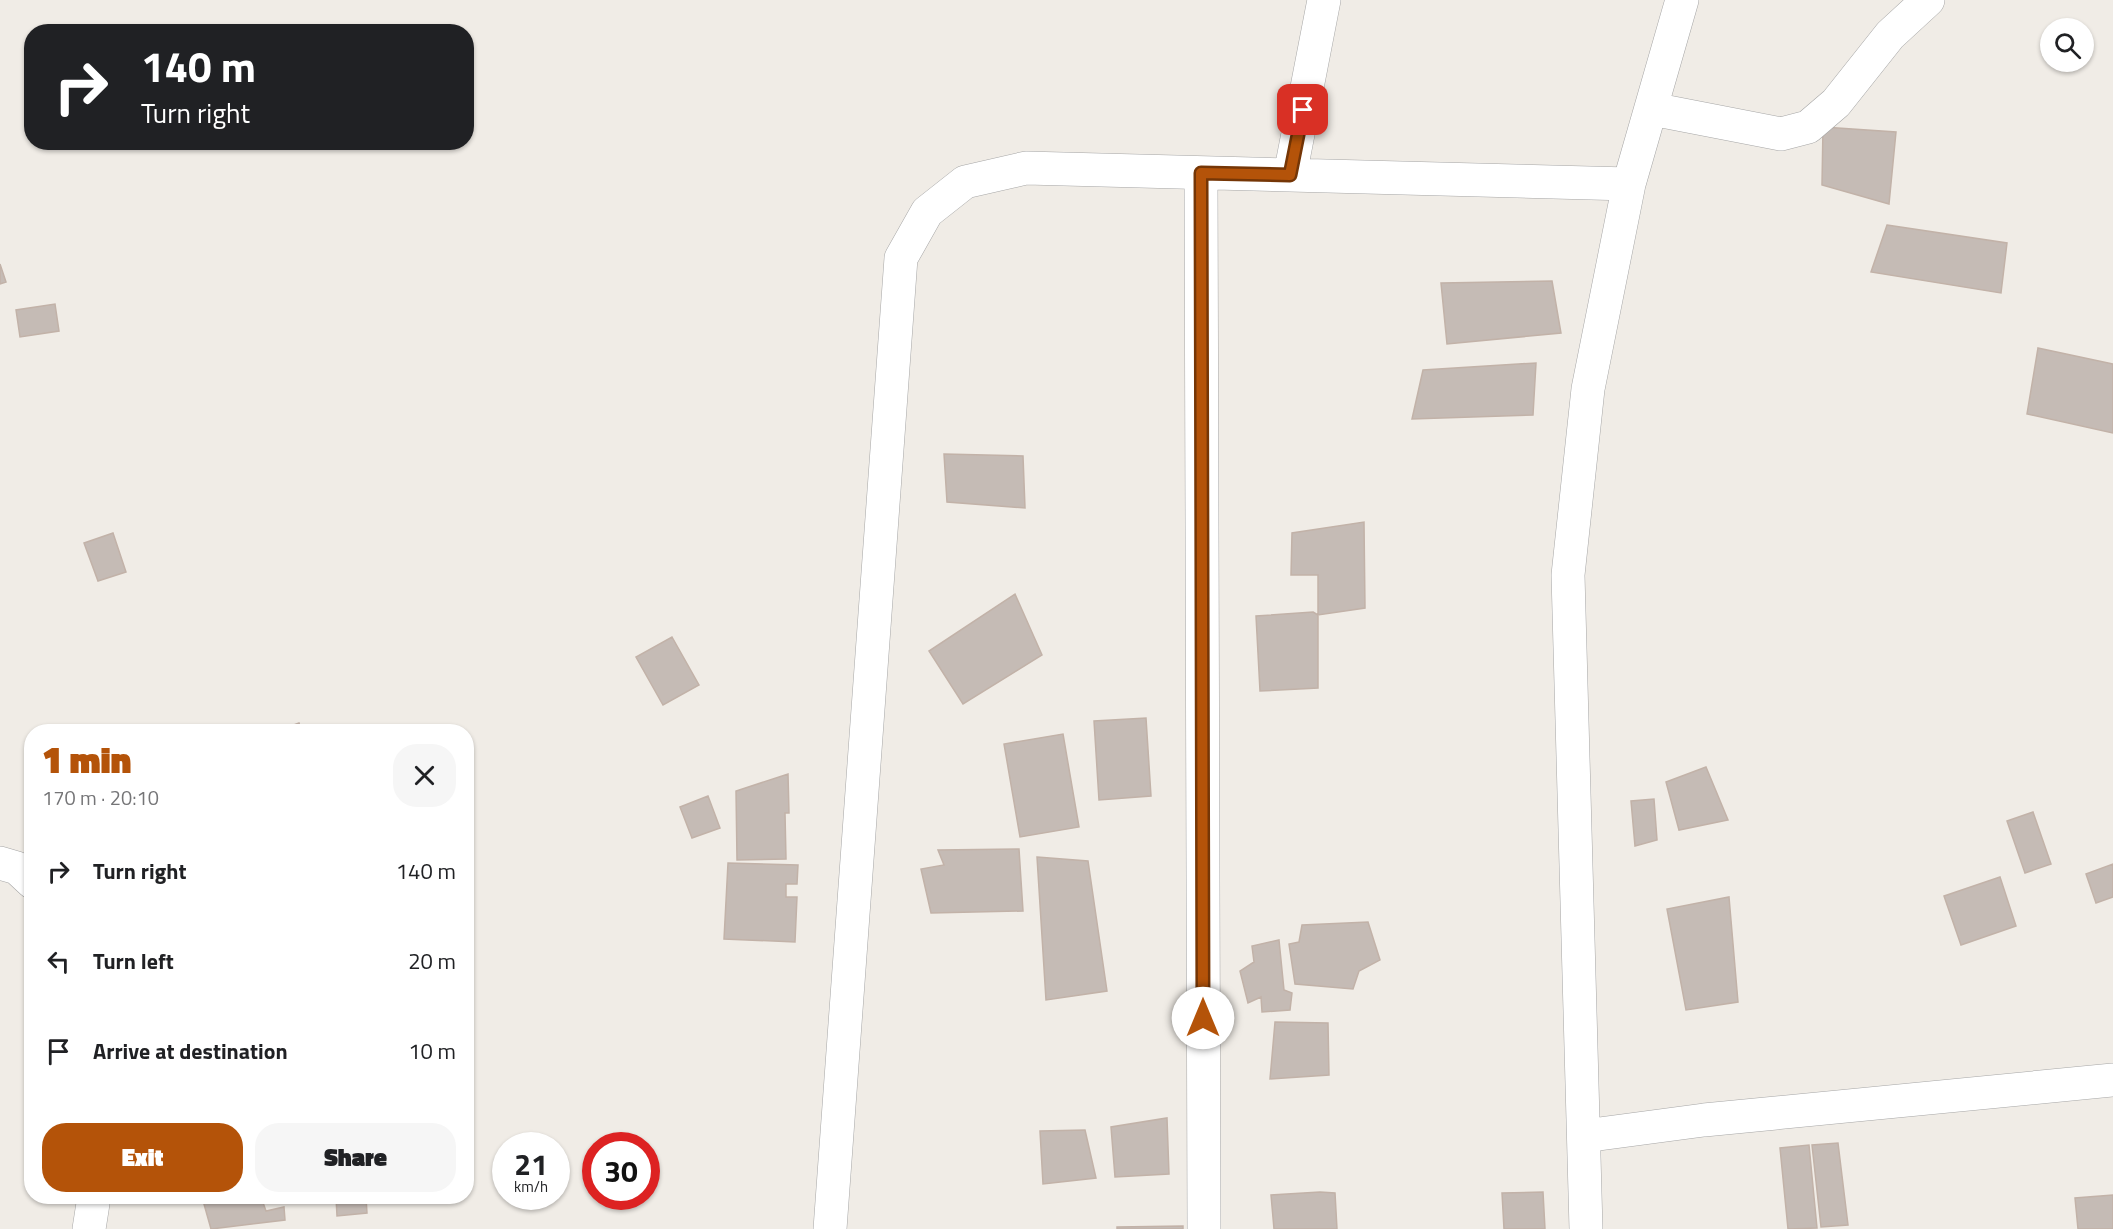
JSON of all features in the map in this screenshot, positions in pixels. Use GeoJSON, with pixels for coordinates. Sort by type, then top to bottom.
{"type":"FeatureCollection","features":[{"type":"Feature","properties":{"kind":"street"},"geometry":{"type":"LineString","coordinates":[[1290,175],[1324,0]]}},
{"type":"Feature","properties":{"kind":"street"},"geometry":{"type":"LineString","coordinates":[[1586,1229],[1568,575],[1588,389],[1629,184],[1682,0]]}},
{"type":"Feature","properties":{"kind":"street"},"geometry":{"type":"LineString","coordinates":[[1652,109],[1781,134],[1808,127],[1836,103],[1890,35],[1928,0]]}},
{"type":"Feature","properties":{"kind":"street"},"geometry":{"type":"LineString","coordinates":[[830,1229],[901,258],[927,212],[965,182],[1026,168],[1629,184]]}},
{"type":"Feature","properties":{"kind":"street"},"geometry":{"type":"LineString","coordinates":[[1201,173],[1204,1229]]}},
{"type":"Feature","properties":{"kind":"street"},"geometry":{"type":"LineString","coordinates":[[0,863],[17,868],[24,875]]}},
{"type":"Feature","properties":{"kind":"street"},"geometry":{"type":"LineString","coordinates":[[1584,1136],[1760,1114],[2113,1080]]}},
{"type":"Feature","properties":{"kind":"street"},"geometry":{"type":"LineString","coordinates":[[89,1229],[93,1204]]}},
{"type":"Feature","properties":{"kind":"building"},"geometry":{"type":"Polygon","coordinates":[[[1823,127],[1896,132],[1889,204],[1822,185],[1823,127]]]}},
{"type":"Feature","properties":{"kind":"building"},"geometry":{"type":"Polygon","coordinates":[[[1887,225],[2007,243],[2001,293],[1871,272],[1887,225]]]}},
{"type":"Feature","properties":{"kind":"building"},"geometry":{"type":"Polygon","coordinates":[[[0,264],[6,282],[0,284],[0,264]]]}},
{"type":"Feature","properties":{"kind":"building"},"geometry":{"type":"Polygon","coordinates":[[[1552,281],[1561,333],[1447,344],[1441,283],[1552,281]]]}},
{"type":"Feature","properties":{"kind":"building"},"geometry":{"type":"Polygon","coordinates":[[[55,304],[59,331],[20,337],[16,310],[55,304]]]}},
{"type":"Feature","properties":{"kind":"building"},"geometry":{"type":"Polygon","coordinates":[[[2038,348],[2113,364],[2113,433],[2027,414],[2038,348]]]}},
{"type":"Feature","properties":{"kind":"building"},"geometry":{"type":"Polygon","coordinates":[[[1536,363],[1533,415],[1412,419],[1423,370],[1536,363]]]}},
{"type":"Feature","properties":{"kind":"building"},"geometry":{"type":"Polygon","coordinates":[[[944,454],[1023,456],[1025,508],[947,502],[944,454]]]}},
{"type":"Feature","properties":{"kind":"building"},"geometry":{"type":"Polygon","coordinates":[[[1364,522],[1365,608],[1318,615],[1318,575],[1291,575],[1292,533],[1364,522]]]}},
{"type":"Feature","properties":{"kind":"building"},"geometry":{"type":"Polygon","coordinates":[[[113,533],[126,572],[98,581],[84,543],[113,533]]]}},
{"type":"Feature","properties":{"kind":"building"},"geometry":{"type":"Polygon","coordinates":[[[1015,594],[1042,655],[963,704],[929,651],[1015,594]]]}},
{"type":"Feature","properties":{"kind":"building"},"geometry":{"type":"Polygon","coordinates":[[[1313,612],[1318,615],[1318,688],[1260,691],[1256,616],[1313,612]]]}},
{"type":"Feature","properties":{"kind":"building"},"geometry":{"type":"Polygon","coordinates":[[[672,637],[699,685],[663,705],[636,657],[672,637]]]}},
{"type":"Feature","properties":{"kind":"building"},"geometry":{"type":"Polygon","coordinates":[[[1146,718],[1151,796],[1099,800],[1094,721],[1146,718]]]}},
{"type":"Feature","properties":{"kind":"building"},"geometry":{"type":"Polygon","coordinates":[[[1063,734],[1079,827],[1020,837],[1004,744],[1063,734]]]}},
{"type":"Feature","properties":{"kind":"building"},"geometry":{"type":"Polygon","coordinates":[[[1706,767],[1728,820],[1679,830],[1666,782],[1706,767]]]}},
{"type":"Feature","properties":{"kind":"building"},"geometry":{"type":"Polygon","coordinates":[[[788,774],[789,813],[785,813],[786,859],[737,860],[736,791],[788,774]]]}},
{"type":"Feature","properties":{"kind":"building"},"geometry":{"type":"Polygon","coordinates":[[[708,796],[720,828],[692,838],[680,807],[708,796]]]}},
{"type":"Feature","properties":{"kind":"building"},"geometry":{"type":"Polygon","coordinates":[[[1654,799],[1657,840],[1635,846],[1631,801],[1654,799]]]}},
{"type":"Feature","properties":{"kind":"building"},"geometry":{"type":"Polygon","coordinates":[[[2033,812],[2051,864],[2025,873],[2007,821],[2033,812]]]}},
{"type":"Feature","properties":{"kind":"building"},"geometry":{"type":"Polygon","coordinates":[[[1019,849],[1023,911],[931,913],[921,869],[944,865],[938,850],[1019,849]]]}},
{"type":"Feature","properties":{"kind":"building"},"geometry":{"type":"Polygon","coordinates":[[[1037,857],[1088,861],[1107,991],[1046,1000],[1037,857]]]}},
{"type":"Feature","properties":{"kind":"building"},"geometry":{"type":"Polygon","coordinates":[[[728,863],[798,865],[797,884],[786,884],[786,897],[797,897],[795,942],[724,939],[728,863]]]}},
{"type":"Feature","properties":{"kind":"building"},"geometry":{"type":"Polygon","coordinates":[[[2113,864],[2113,897],[2096,903],[2086,874],[2113,864]]]}},
{"type":"Feature","properties":{"kind":"building"},"geometry":{"type":"Polygon","coordinates":[[[2000,877],[2016,926],[1961,945],[1944,896],[2000,877]]]}},
{"type":"Feature","properties":{"kind":"building"},"geometry":{"type":"Polygon","coordinates":[[[1729,897],[1738,1002],[1686,1010],[1667,909],[1729,897]]]}},
{"type":"Feature","properties":{"kind":"building"},"geometry":{"type":"Polygon","coordinates":[[[1368,922],[1380,960],[1359,971],[1353,989],[1295,984],[1289,944],[1299,942],[1302,925],[1368,922]]]}},
{"type":"Feature","properties":{"kind":"building"},"geometry":{"type":"Polygon","coordinates":[[[1279,940],[1284,990],[1292,993],[1290,1010],[1262,1012],[1261,997],[1248,1003],[1240,971],[1254,962],[1252,946],[1279,940]]]}},
{"type":"Feature","properties":{"kind":"building"},"geometry":{"type":"Polygon","coordinates":[[[1275,1022],[1328,1023],[1329,1075],[1270,1079],[1275,1022]]]}},
{"type":"Feature","properties":{"kind":"building"},"geometry":{"type":"Polygon","coordinates":[[[1167,1118],[1169,1174],[1115,1177],[1111,1127],[1167,1118]]]}},
{"type":"Feature","properties":{"kind":"building"},"geometry":{"type":"Polygon","coordinates":[[[1085,1130],[1096,1178],[1043,1184],[1040,1131],[1085,1130]]]}},
{"type":"Feature","properties":{"kind":"building"},"geometry":{"type":"Polygon","coordinates":[[[1838,1143],[1848,1225],[1821,1227],[1812,1145],[1838,1143]]]}},
{"type":"Feature","properties":{"kind":"building"},"geometry":{"type":"Polygon","coordinates":[[[1809,1145],[1817,1228],[1788,1229],[1780,1148],[1809,1145]]]}},
{"type":"Feature","properties":{"kind":"building"},"geometry":{"type":"Polygon","coordinates":[[[1543,1192],[1545,1229],[1504,1229],[1502,1193],[1543,1192]]]}},
{"type":"Feature","properties":{"kind":"building"},"geometry":{"type":"Polygon","coordinates":[[[1335,1193],[1337,1229],[1274,1229],[1271,1195],[1335,1193]]]}},
{"type":"Feature","properties":{"kind":"building"},"geometry":{"type":"Polygon","coordinates":[[[2113,1195],[2113,1229],[2078,1229],[2075,1198],[2113,1195]]]}},
{"type":"Feature","properties":{"kind":"building"},"geometry":{"type":"Polygon","coordinates":[[[204,1204],[264,1204],[266,1211],[284,1207],[285,1220],[211,1229],[204,1204]]]}},
{"type":"Feature","properties":{"kind":"building"},"geometry":{"type":"Polygon","coordinates":[[[336,1204],[366,1204],[367,1213],[337,1216],[336,1204]]]}},
{"type":"Feature","properties":{"kind":"building"},"geometry":{"type":"Polygon","coordinates":[[[1183,1226],[1183,1229],[1117,1229],[1117,1227],[1183,1226]]]}},
{"type":"Feature","properties":{"kind":"route"},"geometry":{"type":"LineString","coordinates":[[1203,1018],[1201,173],[1290,175],[1303,110]]}}]}
